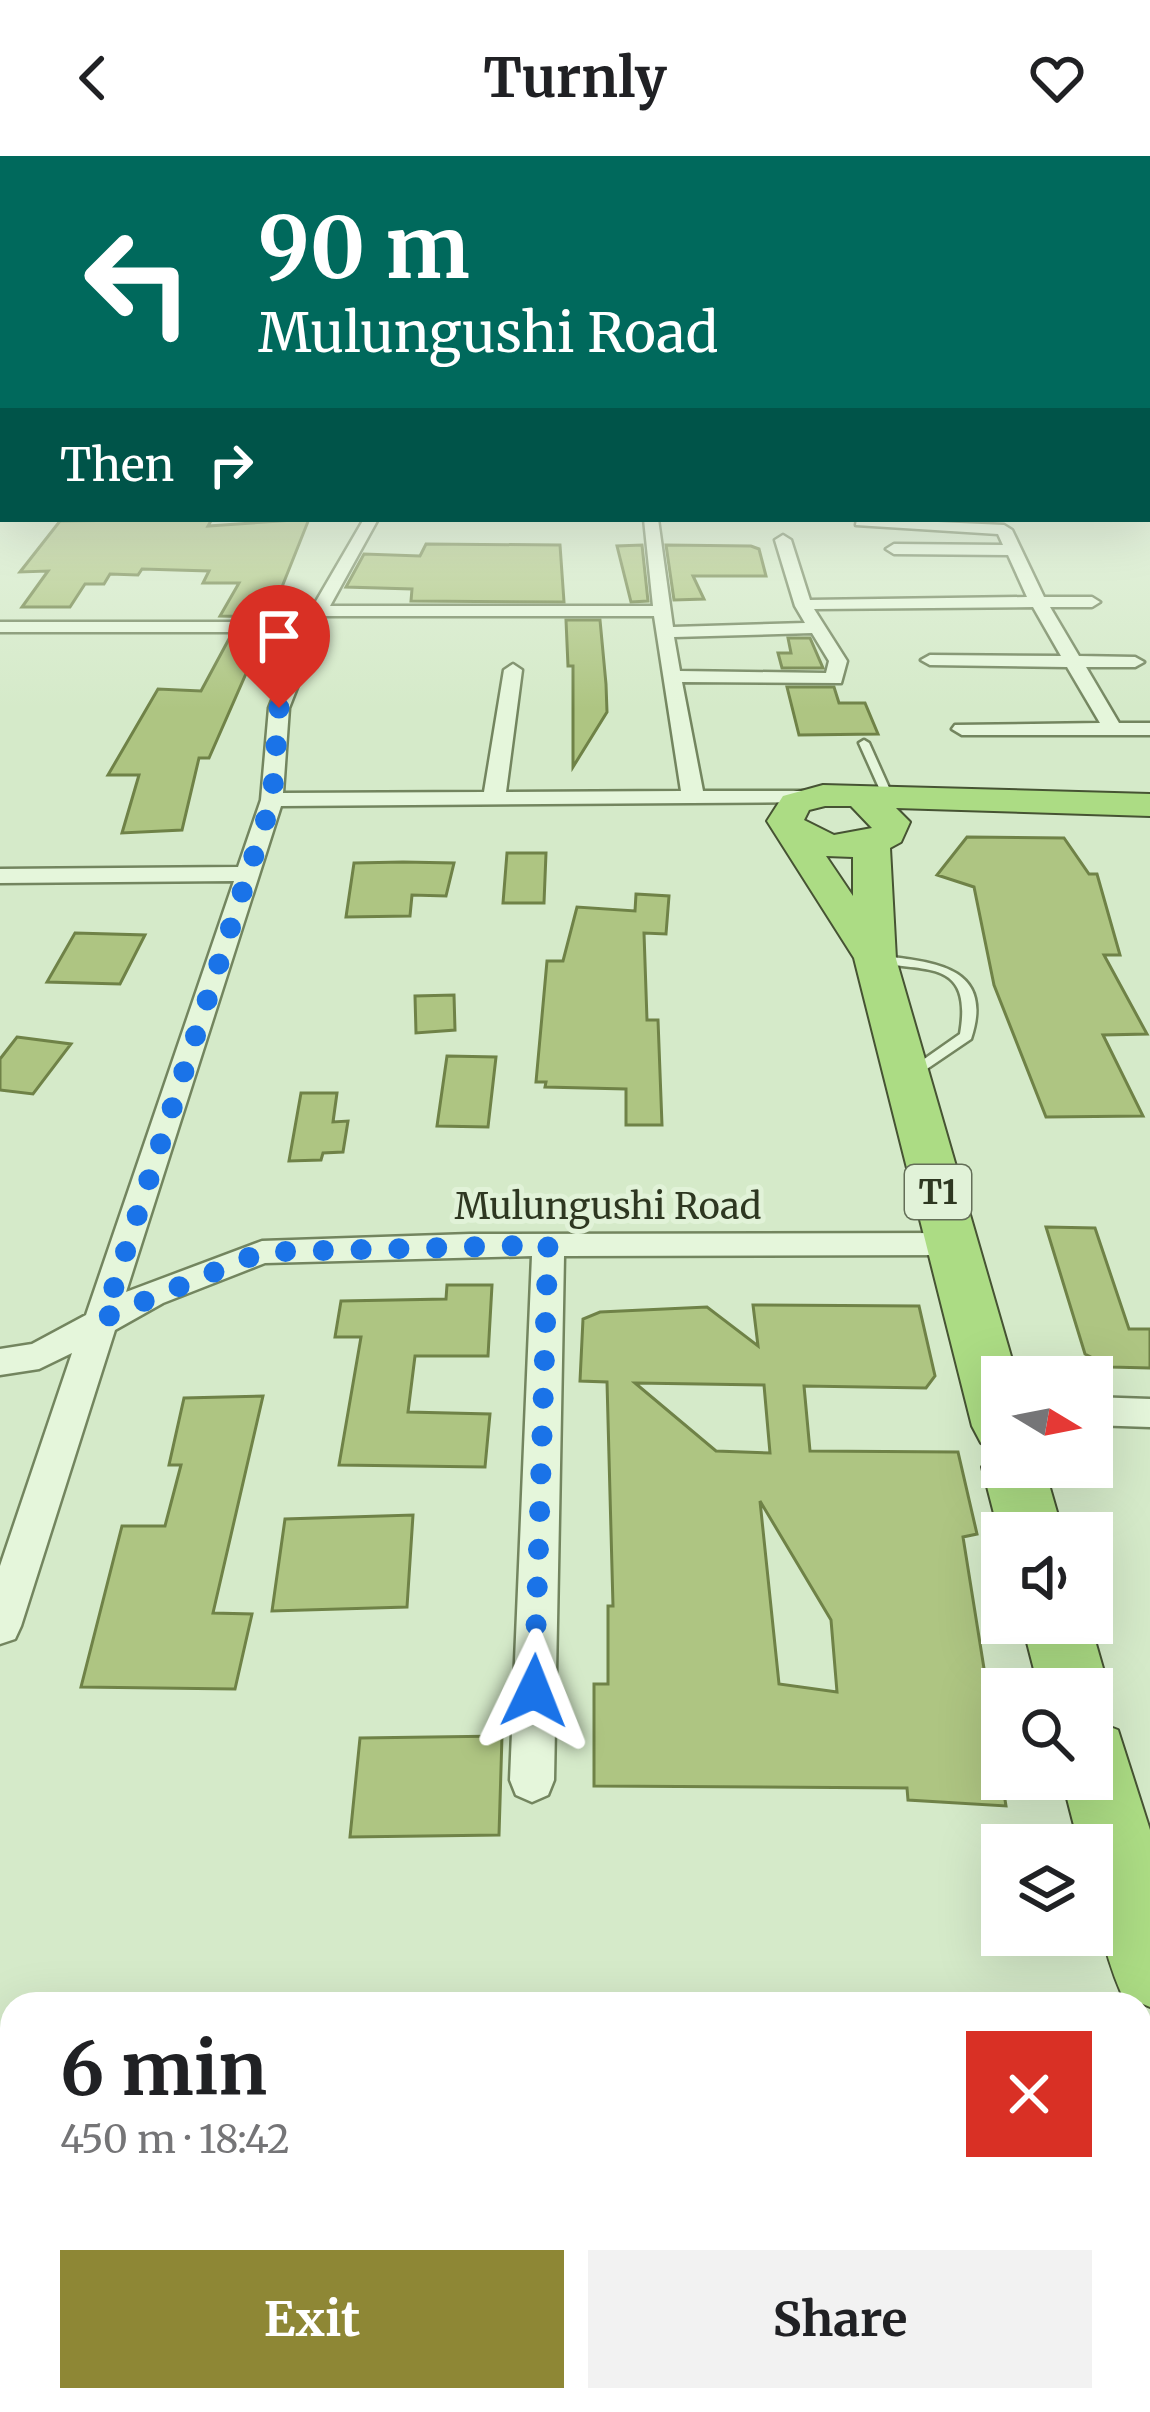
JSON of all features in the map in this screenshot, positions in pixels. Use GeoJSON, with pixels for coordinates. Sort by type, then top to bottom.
{"type":"FeatureCollection","features":[{"type":"Feature","properties":{"kind":"highway"},"geometry":{"type":"LineString","coordinates":[[794,815],[879,817],[992,804],[1150,805]]}},
{"type":"Feature","properties":{"kind":"highway"},"geometry":{"type":"LineString","coordinates":[[794,815],[814,842],[879,817]]}},
{"type":"Feature","properties":{"kind":"highway","name":"T1"},"geometry":{"type":"LineString","coordinates":[[794,815],[875,959],[984,1356]]}},
{"type":"Feature","properties":{"kind":"highway","name":"T1"},"geometry":{"type":"LineString","coordinates":[[875,959],[879,817]]}},
{"type":"Feature","properties":{"kind":"highway"},"geometry":{"type":"LineString","coordinates":[[1104,1800],[1150,1967]]}},
{"type":"Feature","properties":{"kind":"street"},"geometry":{"type":"LineString","coordinates":[[0,1626],[272,800],[279,708],[315,619],[369,522]]}},
{"type":"Feature","properties":{"kind":"street"},"geometry":{"type":"LineString","coordinates":[[650,522],[671,676],[704,796]]}},
{"type":"Feature","properties":{"kind":"street"},"geometry":{"type":"LineString","coordinates":[[864,522],[1004,530],[1038,602],[1113,729]]}},
{"type":"Feature","properties":{"kind":"street"},"geometry":{"type":"LineString","coordinates":[[671,676],[834,679],[838,661],[803,606],[783,540]]}},
{"type":"Feature","properties":{"kind":"street"},"geometry":{"type":"LineString","coordinates":[[895,549],[1014,550]]}},
{"type":"Feature","properties":{"kind":"street"},"geometry":{"type":"LineString","coordinates":[[803,606],[857,601],[1092,602]]}},
{"type":"Feature","properties":{"kind":"street"},"geometry":{"type":"LineString","coordinates":[[0,627],[664,611]]}},
{"type":"Feature","properties":{"kind":"street"},"geometry":{"type":"LineString","coordinates":[[664,632],[818,628]]}},
{"type":"Feature","properties":{"kind":"street"},"geometry":{"type":"LineString","coordinates":[[930,660],[1135,662]]}},
{"type":"Feature","properties":{"kind":"street"},"geometry":{"type":"LineString","coordinates":[[494,798],[513,670]]}},
{"type":"Feature","properties":{"kind":"street"},"geometry":{"type":"LineString","coordinates":[[962,729],[1150,729]]}},
{"type":"Feature","properties":{"kind":"street"},"geometry":{"type":"LineString","coordinates":[[272,800],[704,796],[794,815]]}},
{"type":"Feature","properties":{"kind":"street"},"geometry":{"type":"LineString","coordinates":[[704,796],[794,815]]}},
{"type":"Feature","properties":{"kind":"street"},"geometry":{"type":"LineString","coordinates":[[0,876],[248,874]]}},
{"type":"Feature","properties":{"kind":"street","name":"Mulungushi Road"},"geometry":{"type":"LineString","coordinates":[[0,1362],[39,1356],[104,1318],[262,1252],[548,1245],[952,1244]]}},
{"type":"Feature","properties":{"kind":"street"},"geometry":{"type":"LineString","coordinates":[[532,1780],[548,1245]]}},
{"type":"Feature","properties":{"kind":"street"},"geometry":{"type":"LineString","coordinates":[[1113,1412],[1150,1413]]}},
{"type":"Feature","properties":{"kind":"lane"},"geometry":{"type":"LineString","coordinates":[[864,743],[879,817]]}},
{"type":"Feature","properties":{"kind":"lane"},"geometry":{"type":"LineString","coordinates":[[875,959],[940,968],[965,982],[970,996],[966,1036],[907,1076]]}},
{"type":"Feature","properties":{"kind":"building"},"geometry":{"type":"Polygon","coordinates":[[[59,522],[210,522],[208,526],[308,522],[270,617],[220,616],[239,583],[203,583],[209,571],[142,569],[138,575],[110,574],[104,584],[85,584],[70,607],[22,607],[48,571],[20,572],[59,522]]]}},
{"type":"Feature","properties":{"kind":"building"},"geometry":{"type":"Polygon","coordinates":[[[426,544],[560,545],[564,602],[411,601],[412,589],[346,587],[364,554],[420,556],[426,544]]]}},
{"type":"Feature","properties":{"kind":"building"},"geometry":{"type":"Polygon","coordinates":[[[642,545],[648,601],[631,602],[617,546],[642,545]]]}},
{"type":"Feature","properties":{"kind":"building"},"geometry":{"type":"Polygon","coordinates":[[[666,545],[751,546],[759,549],[766,576],[693,576],[704,599],[674,600],[666,545]]]}},
{"type":"Feature","properties":{"kind":"building"},"geometry":{"type":"Polygon","coordinates":[[[566,620],[600,620],[606,684],[607,712],[573,767],[573,666],[568,666],[566,620]]]}},
{"type":"Feature","properties":{"kind":"building"},"geometry":{"type":"Polygon","coordinates":[[[230,637],[262,637],[209,758],[199,758],[182,830],[122,833],[139,775],[108,775],[158,689],[201,691],[230,637]]]}},
{"type":"Feature","properties":{"kind":"building"},"geometry":{"type":"Polygon","coordinates":[[[788,638],[810,638],[823,668],[782,668],[778,653],[791,653],[788,638]]]}},
{"type":"Feature","properties":{"kind":"building"},"geometry":{"type":"Polygon","coordinates":[[[787,687],[834,687],[839,703],[865,703],[878,734],[799,735],[787,687]]]}},
{"type":"Feature","properties":{"kind":"building"},"geometry":{"type":"Polygon","coordinates":[[[967,837],[1064,838],[1089,874],[1097,874],[1120,955],[1104,955],[1147,1034],[1103,1035],[1143,1116],[1046,1117],[994,985],[974,887],[937,875],[967,837]]]}},
{"type":"Feature","properties":{"kind":"building"},"geometry":{"type":"Polygon","coordinates":[[[507,853],[546,853],[544,903],[503,903],[507,853]]]}},
{"type":"Feature","properties":{"kind":"building"},"geometry":{"type":"Polygon","coordinates":[[[354,863],[454,863],[446,896],[412,895],[410,916],[346,917],[354,863]]]}},
{"type":"Feature","properties":{"kind":"building"},"geometry":{"type":"Polygon","coordinates":[[[636,894],[669,896],[666,934],[644,933],[647,1020],[658,1020],[662,1125],[626,1125],[626,1089],[545,1087],[546,1082],[536,1082],[547,961],[563,961],[577,907],[635,911],[636,894]]]}},
{"type":"Feature","properties":{"kind":"building"},"geometry":{"type":"Polygon","coordinates":[[[75,933],[145,935],[120,984],[47,982],[75,933]]]}},
{"type":"Feature","properties":{"kind":"building"},"geometry":{"type":"Polygon","coordinates":[[[454,995],[455,1030],[416,1033],[415,996],[454,995]]]}},
{"type":"Feature","properties":{"kind":"building"},"geometry":{"type":"Polygon","coordinates":[[[17,1037],[71,1044],[33,1094],[0,1090],[0,1059],[17,1037]]]}},
{"type":"Feature","properties":{"kind":"building"},"geometry":{"type":"Polygon","coordinates":[[[447,1056],[496,1057],[488,1127],[437,1126],[447,1056]]]}},
{"type":"Feature","properties":{"kind":"building"},"geometry":{"type":"Polygon","coordinates":[[[301,1093],[337,1093],[333,1122],[348,1121],[343,1152],[323,1153],[321,1160],[289,1161],[301,1093]]]}},
{"type":"Feature","properties":{"kind":"building"},"geometry":{"type":"Polygon","coordinates":[[[1046,1227],[1095,1228],[1129,1329],[1150,1329],[1150,1368],[1113,1367],[1113,1356],[1085,1354],[1046,1227]]]}},
{"type":"Feature","properties":{"kind":"building"},"geometry":{"type":"Polygon","coordinates":[[[447,1285],[492,1285],[488,1356],[415,1356],[408,1412],[490,1414],[485,1467],[339,1465],[361,1337],[335,1337],[341,1301],[446,1299],[447,1285]]]}},
{"type":"Feature","properties":{"kind":"building"},"geometry":{"type":"Polygon","coordinates":[[[753,1305],[919,1306],[935,1376],[926,1388],[804,1386],[810,1451],[958,1452],[977,1534],[963,1537],[984,1668],[981,1800],[1005,1800],[1006,1806],[908,1800],[907,1788],[594,1786],[594,1684],[608,1684],[608,1606],[613,1606],[607,1382],[580,1381],[583,1319],[600,1312],[707,1307],[758,1346],[753,1305]],[[635,1383],[716,1451],[770,1453],[764,1385],[635,1383]],[[760,1501],[779,1684],[837,1692],[831,1620],[760,1501]]]}},
{"type":"Feature","properties":{"kind":"building"},"geometry":{"type":"Polygon","coordinates":[[[263,1396],[213,1613],[252,1614],[235,1689],[81,1687],[122,1526],[165,1526],[181,1465],[169,1465],[184,1398],[263,1396]]]}},
{"type":"Feature","properties":{"kind":"building"},"geometry":{"type":"Polygon","coordinates":[[[413,1515],[407,1607],[272,1611],[285,1519],[413,1515]]]}},
{"type":"Feature","properties":{"kind":"building"},"geometry":{"type":"Polygon","coordinates":[[[502,1736],[499,1835],[350,1837],[360,1738],[502,1736]]]}},
{"type":"Feature","properties":{"kind":"route"},"geometry":{"type":"LineString","coordinates":[[279,708],[272,800],[104,1318],[151,1294],[262,1252],[548,1245],[534,1691]]}}]}
